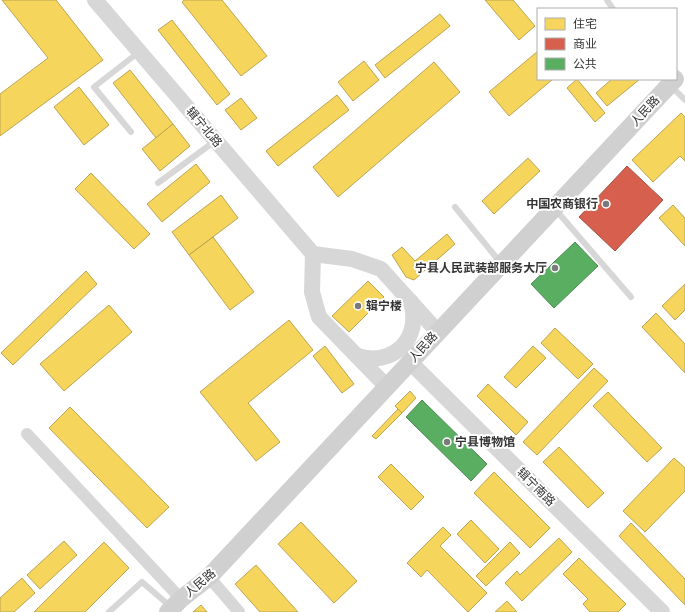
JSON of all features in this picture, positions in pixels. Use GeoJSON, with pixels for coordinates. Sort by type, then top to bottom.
{"type":"FeatureCollection","features":[{"type":"Feature","properties":{"kind":"main road","name":"人民路"},"geometry":{"type":"LineString","coordinates":[[677,75],[685,68]]}},
{"type":"Feature","properties":{"kind":"main road","name":"人民路"},"geometry":{"type":"LineString","coordinates":[[173,606],[209,577],[387,387],[437,331],[554,208],[671,80]]}},
{"type":"Feature","properties":{"kind":"street","name":"辑宁北路"},"geometry":{"type":"LineString","coordinates":[[95,0],[313,254]]}},
{"type":"Feature","properties":{"kind":"street"},"geometry":{"type":"LineString","coordinates":[[387,387],[319,316],[312,292],[313,254],[352,259],[382,269],[437,331]]}},
{"type":"Feature","properties":{"kind":"street"},"geometry":{"type":"LineString","coordinates":[[357,356],[374,359],[392,355],[406,343],[413,328],[414,319],[411,302]]}},
{"type":"Feature","properties":{"kind":"street","name":"辑宁南路"},"geometry":{"type":"LineString","coordinates":[[410,362],[662,612]]}},
{"type":"Feature","properties":{"kind":"street"},"geometry":{"type":"LineString","coordinates":[[27,434],[173,606]]}},
{"type":"Feature","properties":{"kind":"street"},"geometry":{"type":"LineString","coordinates":[[209,577],[239,612]]}},
{"type":"Feature","properties":{"kind":"lane"},"geometry":{"type":"LineString","coordinates":[[607,0],[613,8]]}},
{"type":"Feature","properties":{"kind":"lane"},"geometry":{"type":"LineString","coordinates":[[131,132],[94,87],[140,51]]}},
{"type":"Feature","properties":{"kind":"lane"},"geometry":{"type":"LineString","coordinates":[[671,80],[685,100]]}},
{"type":"Feature","properties":{"kind":"lane"},"geometry":{"type":"LineString","coordinates":[[158,182],[215,141]]}},
{"type":"Feature","properties":{"kind":"lane"},"geometry":{"type":"LineString","coordinates":[[456,207],[501,263]]}},
{"type":"Feature","properties":{"kind":"lane"},"geometry":{"type":"LineString","coordinates":[[554,208],[632,297]]}},
{"type":"Feature","properties":{"kind":"lane"},"geometry":{"type":"LineString","coordinates":[[109,612],[142,582],[173,606]]}},
{"type":"Feature","properties":{"kind":"building: 住宅"},"geometry":{"type":"Polygon","coordinates":[[[2,0],[56,0],[103,60],[0,136],[0,94],[48,58],[2,0]]]}},
{"type":"Feature","properties":{"kind":"building: 住宅"},"geometry":{"type":"Polygon","coordinates":[[[184,0],[222,0],[267,56],[241,76],[182,2],[184,0]]]}},
{"type":"Feature","properties":{"kind":"building: 住宅"},"geometry":{"type":"Polygon","coordinates":[[[485,0],[513,0],[535,26],[519,40],[485,0]]]}},
{"type":"Feature","properties":{"kind":"building: 住宅"},"geometry":{"type":"Polygon","coordinates":[[[440,14],[450,26],[385,78],[375,65],[440,14]]]}},
{"type":"Feature","properties":{"kind":"building: 住宅"},"geometry":{"type":"Polygon","coordinates":[[[172,20],[230,94],[217,105],[158,30],[172,20]]]}},
{"type":"Feature","properties":{"kind":"building: 住宅"},"geometry":{"type":"Polygon","coordinates":[[[537,52],[537,80],[552,80],[509,116],[489,92],[537,52]]]}},
{"type":"Feature","properties":{"kind":"building: 住宅"},"geometry":{"type":"Polygon","coordinates":[[[364,61],[379,80],[353,101],[338,82],[364,61]]]}},
{"type":"Feature","properties":{"kind":"building: 住宅"},"geometry":{"type":"Polygon","coordinates":[[[434,62],[460,92],[338,197],[313,167],[434,62]]]}},
{"type":"Feature","properties":{"kind":"building: 住宅"},"geometry":{"type":"Polygon","coordinates":[[[130,70],[173,124],[156,138],[113,83],[130,70]]]}},
{"type":"Feature","properties":{"kind":"building: 住宅"},"geometry":{"type":"Polygon","coordinates":[[[578,80],[605,113],[595,122],[567,88],[578,80]]]}},
{"type":"Feature","properties":{"kind":"building: 住宅"},"geometry":{"type":"Polygon","coordinates":[[[611,80],[639,80],[607,106],[596,93],[611,80]]]}},
{"type":"Feature","properties":{"kind":"building: 住宅"},"geometry":{"type":"Polygon","coordinates":[[[79,87],[109,125],[84,145],[54,107],[79,87]]]}},
{"type":"Feature","properties":{"kind":"building: 住宅"},"geometry":{"type":"Polygon","coordinates":[[[337,95],[349,110],[278,166],[266,151],[337,95]]]}},
{"type":"Feature","properties":{"kind":"building: 住宅"},"geometry":{"type":"Polygon","coordinates":[[[241,98],[257,118],[241,130],[225,110],[241,98]]]}},
{"type":"Feature","properties":{"kind":"building: 住宅"},"geometry":{"type":"Polygon","coordinates":[[[681,113],[685,117],[685,161],[680,156],[653,182],[632,160],[681,113]]]}},
{"type":"Feature","properties":{"kind":"building: 住宅"},"geometry":{"type":"Polygon","coordinates":[[[173,124],[190,146],[160,171],[142,149],[173,124]]]}},
{"type":"Feature","properties":{"kind":"building: 住宅"},"geometry":{"type":"Polygon","coordinates":[[[528,158],[540,171],[494,214],[482,201],[528,158]]]}},
{"type":"Feature","properties":{"kind":"building: 住宅"},"geometry":{"type":"Polygon","coordinates":[[[196,164],[210,182],[162,222],[147,204],[196,164]]]}},
{"type":"Feature","properties":{"kind":"building: 住宅"},"geometry":{"type":"Polygon","coordinates":[[[91,173],[150,234],[134,249],[75,189],[91,173]]]}},
{"type":"Feature","properties":{"kind":"building: 住宅"},"geometry":{"type":"Polygon","coordinates":[[[221,195],[238,218],[189,255],[172,232],[221,195]]]}},
{"type":"Feature","properties":{"kind":"building: 住宅"},"geometry":{"type":"Polygon","coordinates":[[[673,205],[685,218],[685,246],[659,218],[673,205]]]}},
{"type":"Feature","properties":{"kind":"building: 住宅"},"geometry":{"type":"Polygon","coordinates":[[[447,234],[455,244],[414,280],[406,277],[392,255],[402,247],[415,261],[447,234]]]}},
{"type":"Feature","properties":{"kind":"building: 住宅"},"geometry":{"type":"Polygon","coordinates":[[[213,237],[254,292],[230,310],[189,255],[213,237]]]}},
{"type":"Feature","properties":{"kind":"building: 住宅"},"geometry":{"type":"Polygon","coordinates":[[[86,271],[97,284],[13,365],[1,353],[86,271]]]}},
{"type":"Feature","properties":{"kind":"building: 住宅","name":"辑宁楼"},"geometry":{"type":"Polygon","coordinates":[[[368,281],[384,297],[349,332],[332,316],[368,281]]]}},
{"type":"Feature","properties":{"kind":"building: 住宅"},"geometry":{"type":"Polygon","coordinates":[[[685,284],[685,310],[675,320],[662,306],[685,284]]]}},
{"type":"Feature","properties":{"kind":"building: 住宅"},"geometry":{"type":"Polygon","coordinates":[[[109,305],[132,332],[64,391],[40,364],[109,305]]]}},
{"type":"Feature","properties":{"kind":"building: 住宅"},"geometry":{"type":"Polygon","coordinates":[[[656,313],[685,344],[685,373],[642,327],[656,313]]]}},
{"type":"Feature","properties":{"kind":"building: 住宅"},"geometry":{"type":"Polygon","coordinates":[[[289,320],[313,350],[248,403],[280,442],[256,461],[200,392],[289,320]]]}},
{"type":"Feature","properties":{"kind":"building: 住宅"},"geometry":{"type":"Polygon","coordinates":[[[555,328],[593,364],[578,379],[541,343],[555,328]]]}},
{"type":"Feature","properties":{"kind":"building: 住宅"},"geometry":{"type":"Polygon","coordinates":[[[325,346],[354,384],[342,393],[313,356],[325,346]]]}},
{"type":"Feature","properties":{"kind":"building: 住宅"},"geometry":{"type":"Polygon","coordinates":[[[533,346],[546,358],[516,388],[504,377],[533,346]]]}},
{"type":"Feature","properties":{"kind":"building: 住宅"},"geometry":{"type":"Polygon","coordinates":[[[594,368],[608,381],[537,455],[523,442],[594,368]]]}},
{"type":"Feature","properties":{"kind":"building: 住宅"},"geometry":{"type":"Polygon","coordinates":[[[488,384],[528,422],[516,435],[477,396],[488,384]]]}},
{"type":"Feature","properties":{"kind":"building: 住宅"},"geometry":{"type":"Polygon","coordinates":[[[410,391],[416,398],[402,413],[395,406],[410,391]]]}},
{"type":"Feature","properties":{"kind":"building: 住宅"},"geometry":{"type":"Polygon","coordinates":[[[608,392],[662,448],[647,462],[593,406],[608,392]]]}},
{"type":"Feature","properties":{"kind":"building: 住宅"},"geometry":{"type":"Polygon","coordinates":[[[70,407],[169,507],[147,528],[49,428],[70,407]]]}},
{"type":"Feature","properties":{"kind":"building: 住宅"},"geometry":{"type":"Polygon","coordinates":[[[398,409],[402,413],[376,439],[372,436],[398,409]]]}},
{"type":"Feature","properties":{"kind":"building: 住宅"},"geometry":{"type":"Polygon","coordinates":[[[559,447],[604,493],[588,508],[543,462],[559,447]]]}},
{"type":"Feature","properties":{"kind":"building: 住宅"},"geometry":{"type":"Polygon","coordinates":[[[674,458],[685,468],[685,491],[645,532],[623,511],[674,458]]]}},
{"type":"Feature","properties":{"kind":"building: 住宅"},"geometry":{"type":"Polygon","coordinates":[[[391,464],[424,497],[411,510],[378,477],[391,464]]]}},
{"type":"Feature","properties":{"kind":"building: 住宅"},"geometry":{"type":"Polygon","coordinates":[[[494,472],[550,528],[530,548],[474,493],[494,472]]]}},
{"type":"Feature","properties":{"kind":"building: 住宅"},"geometry":{"type":"Polygon","coordinates":[[[471,520],[499,549],[485,563],[457,534],[471,520]]]}},
{"type":"Feature","properties":{"kind":"building: 住宅"},"geometry":{"type":"Polygon","coordinates":[[[301,522],[357,581],[334,603],[278,544],[301,522]]]}},
{"type":"Feature","properties":{"kind":"building: 住宅"},"geometry":{"type":"Polygon","coordinates":[[[631,523],[685,579],[685,605],[619,536],[631,523]]]}},
{"type":"Feature","properties":{"kind":"building: 住宅"},"geometry":{"type":"Polygon","coordinates":[[[443,527],[451,535],[440,546],[487,593],[468,612],[427,570],[421,577],[407,563],[443,527]]]}},
{"type":"Feature","properties":{"kind":"building: 住宅"},"geometry":{"type":"Polygon","coordinates":[[[559,538],[572,552],[522,601],[505,583],[517,571],[520,575],[559,538]]]}},
{"type":"Feature","properties":{"kind":"building: 住宅"},"geometry":{"type":"Polygon","coordinates":[[[64,541],[77,555],[40,589],[27,575],[64,541]]]}},
{"type":"Feature","properties":{"kind":"building: 住宅"},"geometry":{"type":"Polygon","coordinates":[[[104,542],[129,568],[85,612],[34,612],[104,542]]]}},
{"type":"Feature","properties":{"kind":"building: 住宅"},"geometry":{"type":"Polygon","coordinates":[[[510,542],[520,553],[486,586],[476,576],[510,542]]]}},
{"type":"Feature","properties":{"kind":"building: 住宅"},"geometry":{"type":"Polygon","coordinates":[[[579,558],[626,604],[618,612],[590,612],[583,604],[588,599],[563,574],[579,558]]]}},
{"type":"Feature","properties":{"kind":"building: 住宅"},"geometry":{"type":"Polygon","coordinates":[[[256,565],[298,612],[260,612],[235,584],[256,565]]]}},
{"type":"Feature","properties":{"kind":"building: 住宅"},"geometry":{"type":"Polygon","coordinates":[[[22,578],[35,593],[14,612],[0,612],[0,598],[22,578]]]}},
{"type":"Feature","properties":{"kind":"building: 住宅"},"geometry":{"type":"Polygon","coordinates":[[[507,601],[517,612],[495,612],[507,601]]]}},
{"type":"Feature","properties":{"kind":"building: 住宅"},"geometry":{"type":"Polygon","coordinates":[[[201,605],[207,612],[193,612],[201,605]]]}},
{"type":"Feature","properties":{"kind":"building: 商业"},"geometry":{"type":"Polygon","coordinates":[[[627,166],[663,200],[615,251],[579,217],[627,166]]]}},
{"type":"Feature","properties":{"kind":"building: 公共"},"geometry":{"type":"Polygon","coordinates":[[[575,242],[598,266],[554,308],[531,284],[575,242]]]}},
{"type":"Feature","properties":{"kind":"building: 公共"},"geometry":{"type":"Polygon","coordinates":[[[422,400],[487,464],[471,481],[406,417],[422,400]]]}},
{"type":"Feature","properties":{"kind":"place","name":"中国农商银行"},"geometry":{"type":"Point","coordinates":[606,204]}},
{"type":"Feature","properties":{"kind":"place","name":"宁县人民武装部服务大厅"},"geometry":{"type":"Point","coordinates":[555,268]}},
{"type":"Feature","properties":{"kind":"place","name":"辑宁楼"},"geometry":{"type":"Point","coordinates":[358,306]}},
{"type":"Feature","properties":{"kind":"place","name":"宁县博物馆"},"geometry":{"type":"Point","coordinates":[447,442]}}]}
